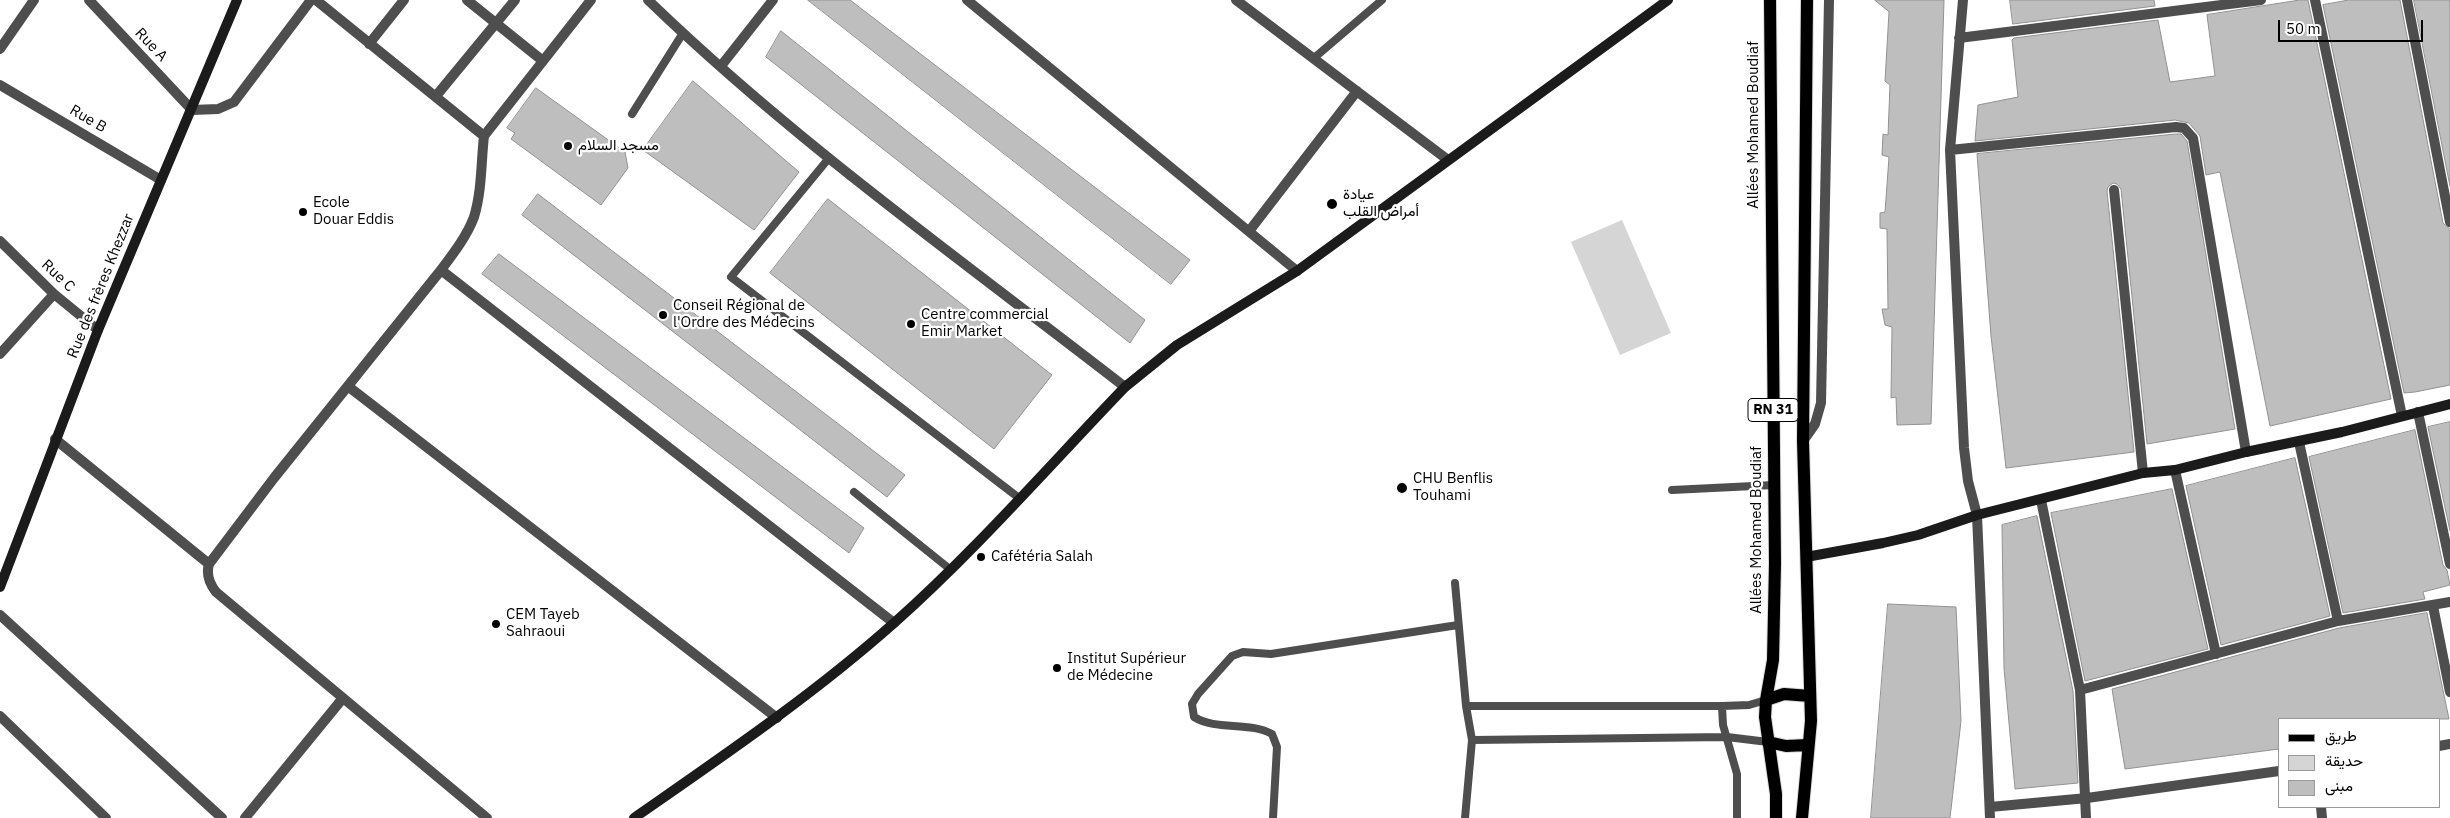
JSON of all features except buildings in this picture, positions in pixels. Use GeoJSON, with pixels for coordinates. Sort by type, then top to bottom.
{"type":"FeatureCollection","features":[{"type":"Feature","properties":{"kind":"main road","name":"Allées Mohamed Boudiaf"},"geometry":{"type":"LineString","coordinates":[[1770,0],[1774,485],[1773,660],[1766,700],[1768,742],[1776,794],[1776,818]]}},
{"type":"Feature","properties":{"kind":"main road","name":"RN 31"},"geometry":{"type":"LineString","coordinates":[[1802,818],[1811,721],[1803,441],[1807,0]]}},
{"type":"Feature","properties":{"kind":"main road"},"geometry":{"type":"LineString","coordinates":[[1766,700],[1784,694],[1810,696]]}},
{"type":"Feature","properties":{"kind":"main road"},"geometry":{"type":"LineString","coordinates":[[1768,742],[1786,746],[1808,745]]}},
{"type":"Feature","properties":{"kind":"street"},"geometry":{"type":"LineString","coordinates":[[0,49],[34,0]]}},
{"type":"Feature","properties":{"kind":"street","name":"Rue A"},"geometry":{"type":"LineString","coordinates":[[89,0],[192,110]]}},
{"type":"Feature","properties":{"kind":"street","name":"Rue des frères Khezzar"},"geometry":{"type":"LineString","coordinates":[[0,587],[98,330],[237,0]]}},
{"type":"Feature","properties":{"kind":"street"},"geometry":{"type":"LineString","coordinates":[[192,110],[218,109],[234,102],[310,0]]}},
{"type":"Feature","properties":{"kind":"street"},"geometry":{"type":"LineString","coordinates":[[316,0],[484,136]]}},
{"type":"Feature","properties":{"kind":"street"},"geometry":{"type":"LineString","coordinates":[[369,44],[404,0]]}},
{"type":"Feature","properties":{"kind":"street"},"geometry":{"type":"LineString","coordinates":[[467,0],[543,61]]}},
{"type":"Feature","properties":{"kind":"street"},"geometry":{"type":"LineString","coordinates":[[436,96],[515,0]]}},
{"type":"Feature","properties":{"kind":"street"},"geometry":{"type":"LineString","coordinates":[[487,818],[216,592],[210,584],[209,564],[274,478],[349,387],[460,243],[473,219],[478,198],[484,136],[591,0]]}},
{"type":"Feature","properties":{"kind":"street"},"geometry":{"type":"LineString","coordinates":[[648,0],[682,33],[829,158],[1125,387]]}},
{"type":"Feature","properties":{"kind":"street"},"geometry":{"type":"LineString","coordinates":[[721,66],[774,0]]}},
{"type":"Feature","properties":{"kind":"street"},"geometry":{"type":"LineString","coordinates":[[967,0],[1298,271]]}},
{"type":"Feature","properties":{"kind":"street"},"geometry":{"type":"LineString","coordinates":[[1236,0],[1448,160]]}},
{"type":"Feature","properties":{"kind":"street"},"geometry":{"type":"LineString","coordinates":[[634,818],[777,718],[894,623],[950,570],[1125,387],[1177,345],[1298,271],[1668,0]]}},
{"type":"Feature","properties":{"kind":"street"},"geometry":{"type":"LineString","coordinates":[[1803,441],[1816,424],[1821,403],[1829,0]]}},
{"type":"Feature","properties":{"kind":"street"},"geometry":{"type":"LineString","coordinates":[[1963,0],[1950,150],[1964,448],[1968,481],[1977,515],[1990,818]]}},
{"type":"Feature","properties":{"kind":"street"},"geometry":{"type":"LineString","coordinates":[[1959,38],[2261,0]]}},
{"type":"Feature","properties":{"kind":"street"},"geometry":{"type":"LineString","coordinates":[[2315,0],[2402,416]]}},
{"type":"Feature","properties":{"kind":"street"},"geometry":{"type":"LineString","coordinates":[[2407,0],[2450,222]]}},
{"type":"Feature","properties":{"kind":"street","name":"Rue B"},"geometry":{"type":"LineString","coordinates":[[0,85],[161,180]]}},
{"type":"Feature","properties":{"kind":"street"},"geometry":{"type":"LineString","coordinates":[[1250,230],[1357,91]]}},
{"type":"Feature","properties":{"kind":"street"},"geometry":{"type":"LineString","coordinates":[[1950,150],[2176,127],[2190,132],[2193,138],[2246,452]]}},
{"type":"Feature","properties":{"kind":"street"},"geometry":{"type":"LineString","coordinates":[[2114,190],[2143,474]]}},
{"type":"Feature","properties":{"kind":"street","name":"Rue C"},"geometry":{"type":"LineString","coordinates":[[0,241],[54,294],[98,330]]}},
{"type":"Feature","properties":{"kind":"street"},"geometry":{"type":"LineString","coordinates":[[441,270],[894,623]]}},
{"type":"Feature","properties":{"kind":"street"},"geometry":{"type":"LineString","coordinates":[[0,354],[54,294]]}},
{"type":"Feature","properties":{"kind":"street"},"geometry":{"type":"LineString","coordinates":[[349,387],[777,718]]}},
{"type":"Feature","properties":{"kind":"street"},"geometry":{"type":"LineString","coordinates":[[1806,557],[1909,537],[1977,515],[2143,474],[2175,470],[2246,452],[2299,442],[2450,404]]}},
{"type":"Feature","properties":{"kind":"street"},"geometry":{"type":"LineString","coordinates":[[2418,412],[2450,564]]}},
{"type":"Feature","properties":{"kind":"street"},"geometry":{"type":"LineString","coordinates":[[55,439],[209,564]]}},
{"type":"Feature","properties":{"kind":"street"},"geometry":{"type":"LineString","coordinates":[[2299,442],[2338,621]]}},
{"type":"Feature","properties":{"kind":"street"},"geometry":{"type":"LineString","coordinates":[[2175,470],[2216,654]]}},
{"type":"Feature","properties":{"kind":"street"},"geometry":{"type":"LineString","coordinates":[[2041,500],[2080,690],[2087,798],[2086,818]]}},
{"type":"Feature","properties":{"kind":"street"},"geometry":{"type":"LineString","coordinates":[[2080,690],[2338,621],[2450,602]]}},
{"type":"Feature","properties":{"kind":"street"},"geometry":{"type":"LineString","coordinates":[[2433,606],[2450,692]]}},
{"type":"Feature","properties":{"kind":"street"},"geometry":{"type":"LineString","coordinates":[[0,615],[222,818]]}},
{"type":"Feature","properties":{"kind":"street"},"geometry":{"type":"LineString","coordinates":[[245,818],[343,698]]}},
{"type":"Feature","properties":{"kind":"street"},"geometry":{"type":"LineString","coordinates":[[0,716],[106,818]]}},
{"type":"Feature","properties":{"kind":"street"},"geometry":{"type":"LineString","coordinates":[[1990,807],[2087,798],[2278,771]]}},
{"type":"Feature","properties":{"kind":"lane"},"geometry":{"type":"LineString","coordinates":[[1314,58],[1382,0]]}},
{"type":"Feature","properties":{"kind":"lane"},"geometry":{"type":"LineString","coordinates":[[632,114],[682,33]]}},
{"type":"Feature","properties":{"kind":"lane"},"geometry":{"type":"LineString","coordinates":[[829,158],[731,277],[1019,498]]}},
{"type":"Feature","properties":{"kind":"lane"},"geometry":{"type":"LineString","coordinates":[[1672,490],[1774,485]]}},
{"type":"Feature","properties":{"kind":"lane"},"geometry":{"type":"LineString","coordinates":[[854,492],[950,570]]}},
{"type":"Feature","properties":{"kind":"lane"},"geometry":{"type":"LineString","coordinates":[[1455,583],[1466,706],[1472,740],[1464,818]]}},
{"type":"Feature","properties":{"kind":"lane"},"geometry":{"type":"LineString","coordinates":[[1273,818],[1277,748],[1272,734],[1260,728],[1203,722],[1194,717],[1192,704],[1198,694],[1232,656],[1243,652],[1271,654],[1458,625]]}},
{"type":"Feature","properties":{"kind":"lane"},"geometry":{"type":"LineString","coordinates":[[1466,706],[1722,706],[1749,705],[1766,700]]}},
{"type":"Feature","properties":{"kind":"lane"},"geometry":{"type":"LineString","coordinates":[[1722,706],[1722,719],[1737,774],[1737,818]]}},
{"type":"Feature","properties":{"kind":"lane"},"geometry":{"type":"LineString","coordinates":[[1472,740],[1727,737],[1768,742]]}},
{"type":"Feature","properties":{"kind":"green space"},"geometry":{"type":"Polygon","coordinates":[[[1622,220],[1671,333],[1620,355],[1571,242],[1622,220]]]}},
{"type":"Feature","properties":{"kind":"place","name":"مسجد السلام"},"geometry":{"type":"Point","coordinates":[568,146]}},
{"type":"Feature","properties":{"kind":"place","name":"عيادة أمراض القلب"},"geometry":{"type":"Point","coordinates":[1332,204]}},
{"type":"Feature","properties":{"kind":"place","name":"Ecole Douar Eddis"},"geometry":{"type":"Point","coordinates":[303,212]}},
{"type":"Feature","properties":{"kind":"place","name":"Conseil Régional de l'Ordre des Médecins"},"geometry":{"type":"Point","coordinates":[663,315]}},
{"type":"Feature","properties":{"kind":"place","name":"Centre commercial Emir Market"},"geometry":{"type":"Point","coordinates":[911,324]}},
{"type":"Feature","properties":{"kind":"place","name":"CHU Benflis Touhami"},"geometry":{"type":"Point","coordinates":[1402,488]}},
{"type":"Feature","properties":{"kind":"place","name":"Cafétéria Salah"},"geometry":{"type":"Point","coordinates":[981,557]}},
{"type":"Feature","properties":{"kind":"place","name":"CEM Tayeb Sahraoui"},"geometry":{"type":"Point","coordinates":[496,624]}},
{"type":"Feature","properties":{"kind":"place","name":"Institut Supérieur de Médecine"},"geometry":{"type":"Point","coordinates":[1057,668]}}]}
